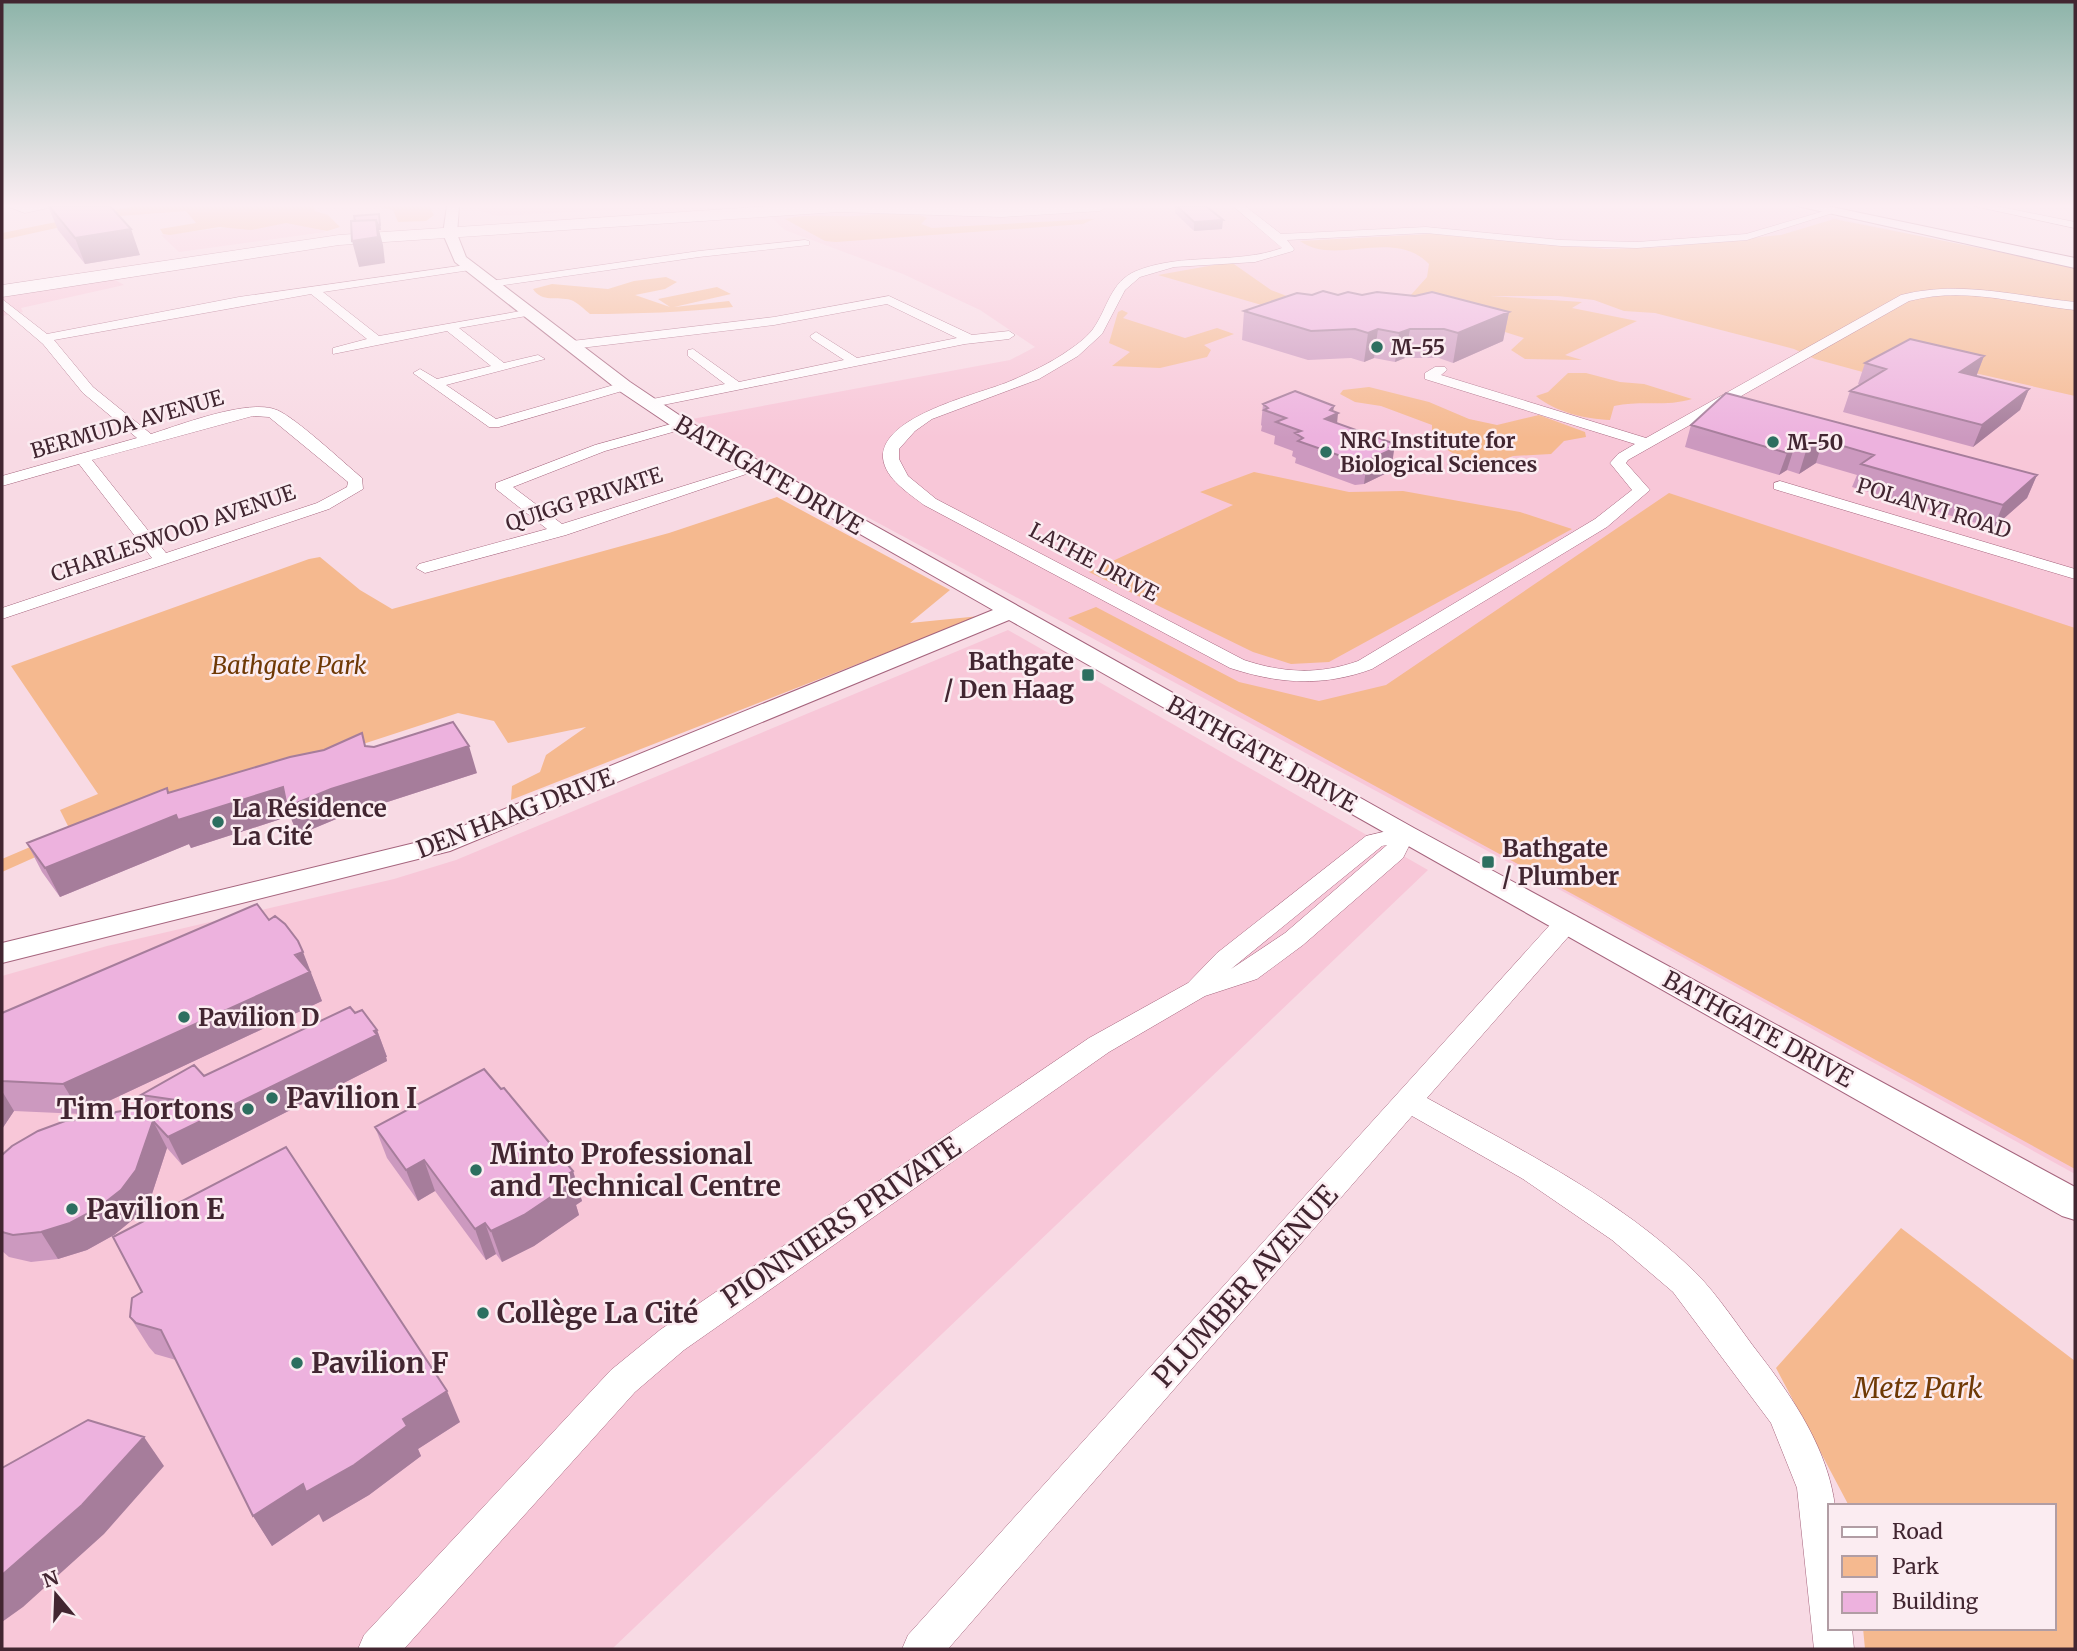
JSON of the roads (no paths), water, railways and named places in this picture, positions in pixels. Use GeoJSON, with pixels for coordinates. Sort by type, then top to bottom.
{"type":"FeatureCollection","features":[{"type":"Feature","properties":{"kind":"main road"},"geometry":{"type":"LineString","coordinates":[[2,291],[48,283]]}},
{"type":"Feature","properties":{"kind":"street"},"geometry":{"type":"LineString","coordinates":[[44,338],[165,313],[361,283]]}},
{"type":"Feature","properties":{"kind":"street"},"geometry":{"type":"LineString","coordinates":[[490,284],[497,283]]}},
{"type":"Feature","properties":{"kind":"street"},"geometry":{"type":"LineString","coordinates":[[490,284],[499,283]]}},
{"type":"Feature","properties":{"kind":"street","name":"LATHE DRIVE"},"geometry":{"type":"LineString","coordinates":[[1122,283],[1094,336],[1058,365],[917,421],[896,441],[891,455],[892,469],[903,483],[930,502],[1237,664],[1282,677],[1306,679],[1327,677],[1365,665],[1601,523],[1642,490],[1632,483],[1618,463],[1648,443]]}},
{"type":"Feature","properties":{"kind":"street","name":"BATHGATE DRIVE"},"geometry":{"type":"LineString","coordinates":[[490,284],[648,404],[756,468],[1404,834],[2075,1205]]}},
{"type":"Feature","properties":{"kind":"street"},"geometry":{"type":"LineString","coordinates":[[313,290],[377,340]]}},
{"type":"Feature","properties":{"kind":"street"},"geometry":{"type":"LineString","coordinates":[[1440,370],[1430,376],[1648,443],[1891,305],[1920,293],[1956,291],[2075,306]]}},
{"type":"Feature","properties":{"kind":"street"},"geometry":{"type":"LineString","coordinates":[[572,345],[774,321],[889,300],[969,339]]}},
{"type":"Feature","properties":{"kind":"street"},"geometry":{"type":"LineString","coordinates":[[2,303],[44,338],[88,390],[149,440]]}},
{"type":"Feature","properties":{"kind":"street"},"geometry":{"type":"LineString","coordinates":[[338,351],[377,340],[528,312]]}},
{"type":"Feature","properties":{"kind":"street"},"geometry":{"type":"LineString","coordinates":[[451,328],[501,367]]}},
{"type":"Feature","properties":{"kind":"street"},"geometry":{"type":"LineString","coordinates":[[648,404],[969,339],[1009,335]]}},
{"type":"Feature","properties":{"kind":"street"},"geometry":{"type":"LineString","coordinates":[[816,336],[855,362]]}},
{"type":"Feature","properties":{"kind":"street"},"geometry":{"type":"LineString","coordinates":[[693,354],[735,386]]}},
{"type":"Feature","properties":{"kind":"street"},"geometry":{"type":"LineString","coordinates":[[437,383],[538,359]]}},
{"type":"Feature","properties":{"kind":"street"},"geometry":{"type":"LineString","coordinates":[[420,373],[494,424],[624,386]]}},
{"type":"Feature","properties":{"kind":"street","name":"BERMUDA AVENUE"},"geometry":{"type":"LineString","coordinates":[[2,481],[229,416],[264,411],[286,422],[356,481],[355,489]]}},
{"type":"Feature","properties":{"kind":"street"},"geometry":{"type":"LineString","coordinates":[[560,531],[502,486],[600,448],[682,425]]}},
{"type":"Feature","properties":{"kind":"street"},"geometry":{"type":"LineString","coordinates":[[83,458],[163,561]]}},
{"type":"Feature","properties":{"kind":"street","name":"QUIGG PRIVATE"},"geometry":{"type":"LineString","coordinates":[[425,568],[560,531],[756,468]]}},
{"type":"Feature","properties":{"kind":"street","name":"POLANYI ROAD"},"geometry":{"type":"LineString","coordinates":[[1780,486],[2075,574]]}},
{"type":"Feature","properties":{"kind":"street","name":"CHARLESWOOD AVENUE"},"geometry":{"type":"LineString","coordinates":[[2,614],[323,506],[355,489]]}},
{"type":"Feature","properties":{"kind":"street","name":"DEN HAAG DRIVE"},"geometry":{"type":"LineString","coordinates":[[2,953],[440,845],[1009,612]]}},
{"type":"Feature","properties":{"kind":"street","name":"PIONNIERS PRIVATE"},"geometry":{"type":"LineString","coordinates":[[378,1649],[623,1381],[672,1340],[778,1264],[1099,1045],[1196,990],[1248,973],[1294,939],[1395,853],[1404,834]]}},
{"type":"Feature","properties":{"kind":"street","name":"PLUMBER AVENUE"},"geometry":{"type":"LineString","coordinates":[[922,1649],[1567,922]]}},
{"type":"Feature","properties":{"kind":"street"},"geometry":{"type":"LineString","coordinates":[[1410,1102],[1534,1171],[1623,1231],[1684,1282],[1784,1413],[1815,1488],[1828,1600]]}},
{"type":"Feature","properties":{"kind":"street"},"geometry":{"type":"LineString","coordinates":[[1832,1630],[1834,1649]]}},
{"type":"Feature","properties":{"kind":"place","name":"M-55"},"geometry":{"type":"Point","coordinates":[1377,347]}},
{"type":"Feature","properties":{"kind":"place","name":"M-50"},"geometry":{"type":"Point","coordinates":[1773,442]}},
{"type":"Feature","properties":{"kind":"place","name":"NRC Institute for Biological Sciences"},"geometry":{"type":"Point","coordinates":[1326,452]}},
{"type":"Feature","properties":{"kind":"place","name":"Bathgate / Den Haag"},"geometry":{"type":"Point","coordinates":[1088,675]}},
{"type":"Feature","properties":{"kind":"place","name":"La Résidence La Cité"},"geometry":{"type":"Point","coordinates":[218,822]}},
{"type":"Feature","properties":{"kind":"place","name":"Bathgate / Plumber"},"geometry":{"type":"Point","coordinates":[1488,862]}},
{"type":"Feature","properties":{"kind":"place","name":"Pavilion D"},"geometry":{"type":"Point","coordinates":[184,1017]}},
{"type":"Feature","properties":{"kind":"place","name":"Pavilion I"},"geometry":{"type":"Point","coordinates":[272,1098]}},
{"type":"Feature","properties":{"kind":"place","name":"Tim Hortons"},"geometry":{"type":"Point","coordinates":[248,1109]}},
{"type":"Feature","properties":{"kind":"place","name":"Minto Professional and Technical Centre"},"geometry":{"type":"Point","coordinates":[476,1170]}},
{"type":"Feature","properties":{"kind":"place","name":"Pavilion E"},"geometry":{"type":"Point","coordinates":[72,1209]}},
{"type":"Feature","properties":{"kind":"place","name":"Collège La Cité"},"geometry":{"type":"Point","coordinates":[483,1313]}},
{"type":"Feature","properties":{"kind":"place","name":"Pavilion F"},"geometry":{"type":"Point","coordinates":[297,1363]}},
{"type":"Feature","properties":{"kind":"park label","name":"Bathgate Park"},"geometry":{"type":"Point","coordinates":[289,665]}},
{"type":"Feature","properties":{"kind":"park label","name":"Metz Park"},"geometry":{"type":"Point","coordinates":[1918,1388]}}]}
